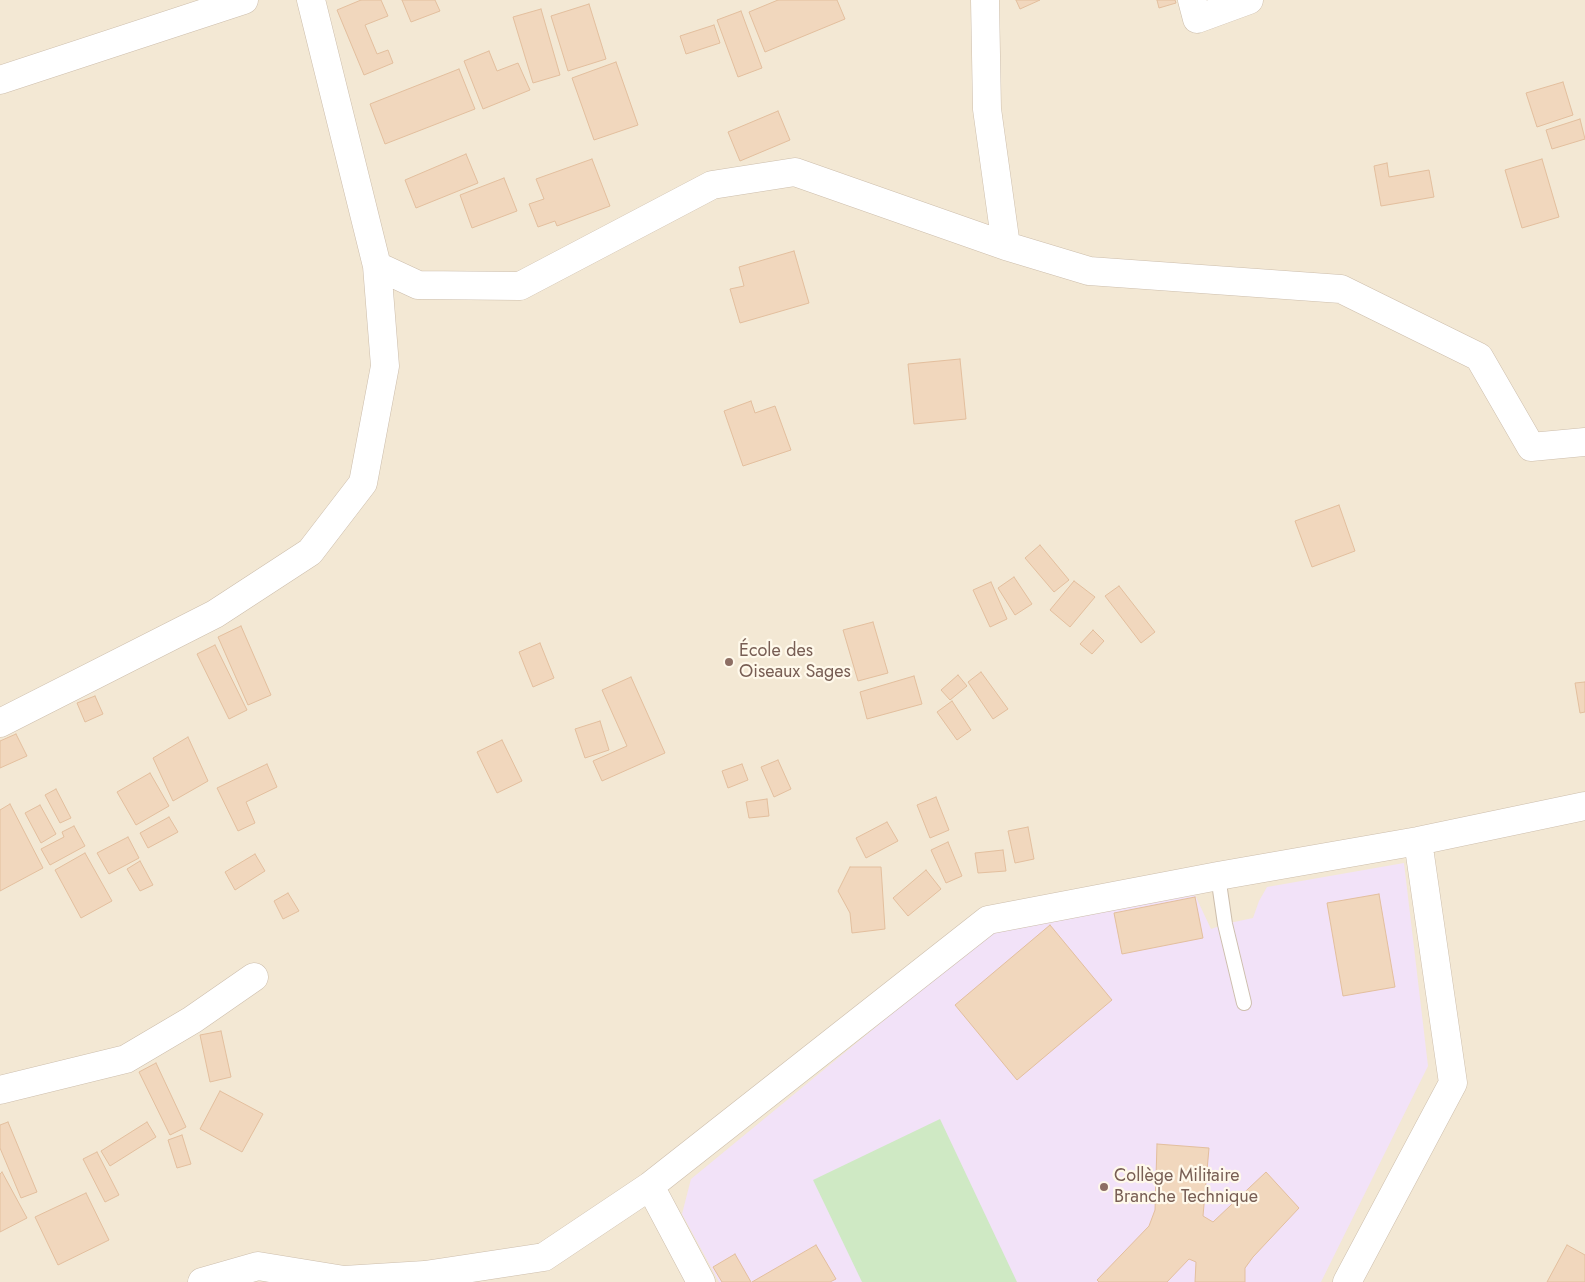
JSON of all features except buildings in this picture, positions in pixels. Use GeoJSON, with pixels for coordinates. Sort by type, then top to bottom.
{"type":"FeatureCollection","features":[{"type":"Feature","properties":{"kind":"street"},"geometry":{"type":"LineString","coordinates":[[0,80],[244,0]]}},
{"type":"Feature","properties":{"kind":"street"},"geometry":{"type":"LineString","coordinates":[[0,723],[215,614],[310,552],[363,483],[385,366],[377,266],[311,0]]}},
{"type":"Feature","properties":{"kind":"street"},"geometry":{"type":"LineString","coordinates":[[985,0],[987,110],[1006,246]]}},
{"type":"Feature","properties":{"kind":"street"},"geometry":{"type":"LineString","coordinates":[[1192,0],[1197,20],[1250,0]]}},
{"type":"Feature","properties":{"kind":"street"},"geometry":{"type":"LineString","coordinates":[[377,266],[418,285],[520,286],[712,185],[795,172],[1006,246],[1089,271],[1341,290],[1478,357],[1531,448],[1585,442]]}},
{"type":"Feature","properties":{"kind":"street"},"geometry":{"type":"LineString","coordinates":[[202,1282],[258,1266],[344,1281],[425,1275],[544,1257],[650,1186],[988,920],[1218,876],[1418,841],[1585,806]]}},
{"type":"Feature","properties":{"kind":"street"},"geometry":{"type":"LineString","coordinates":[[1347,1282],[1453,1083],[1418,841]]}},
{"type":"Feature","properties":{"kind":"street"},"geometry":{"type":"LineString","coordinates":[[0,1090],[126,1059],[192,1020],[254,977]]}},
{"type":"Feature","properties":{"kind":"street"},"geometry":{"type":"LineString","coordinates":[[650,1186],[702,1282]]}},
{"type":"Feature","properties":{"kind":"lane"},"geometry":{"type":"LineString","coordinates":[[1218,876],[1225,924],[1244,1003]]}},
{"type":"Feature","properties":{"kind":"shaded area"},"geometry":{"type":"Polygon","coordinates":[[[0,0],[1585,0],[1585,1282],[0,1282],[0,0]]]}},
{"type":"Feature","properties":{"kind":"shaded area","name":"Collège Militaire Branche Technique"},"geometry":{"type":"Polygon","coordinates":[[[1404,863],[1428,1066],[1321,1282],[719,1282],[682,1214],[691,1179],[995,929],[1195,895],[1211,929],[1253,918],[1259,901],[1267,887],[1404,863]]]}},
{"type":"Feature","properties":{"kind":"green space"},"geometry":{"type":"Polygon","coordinates":[[[940,1119],[1017,1282],[862,1282],[813,1180],[940,1119]]]}},
{"type":"Feature","properties":{"kind":"place","name":"École des Oiseaux Sages"},"geometry":{"type":"Point","coordinates":[729,662]}},
{"type":"Feature","properties":{"kind":"place","name":"Collège Militaire Branche Technique"},"geometry":{"type":"Point","coordinates":[1104,1187]}}]}
